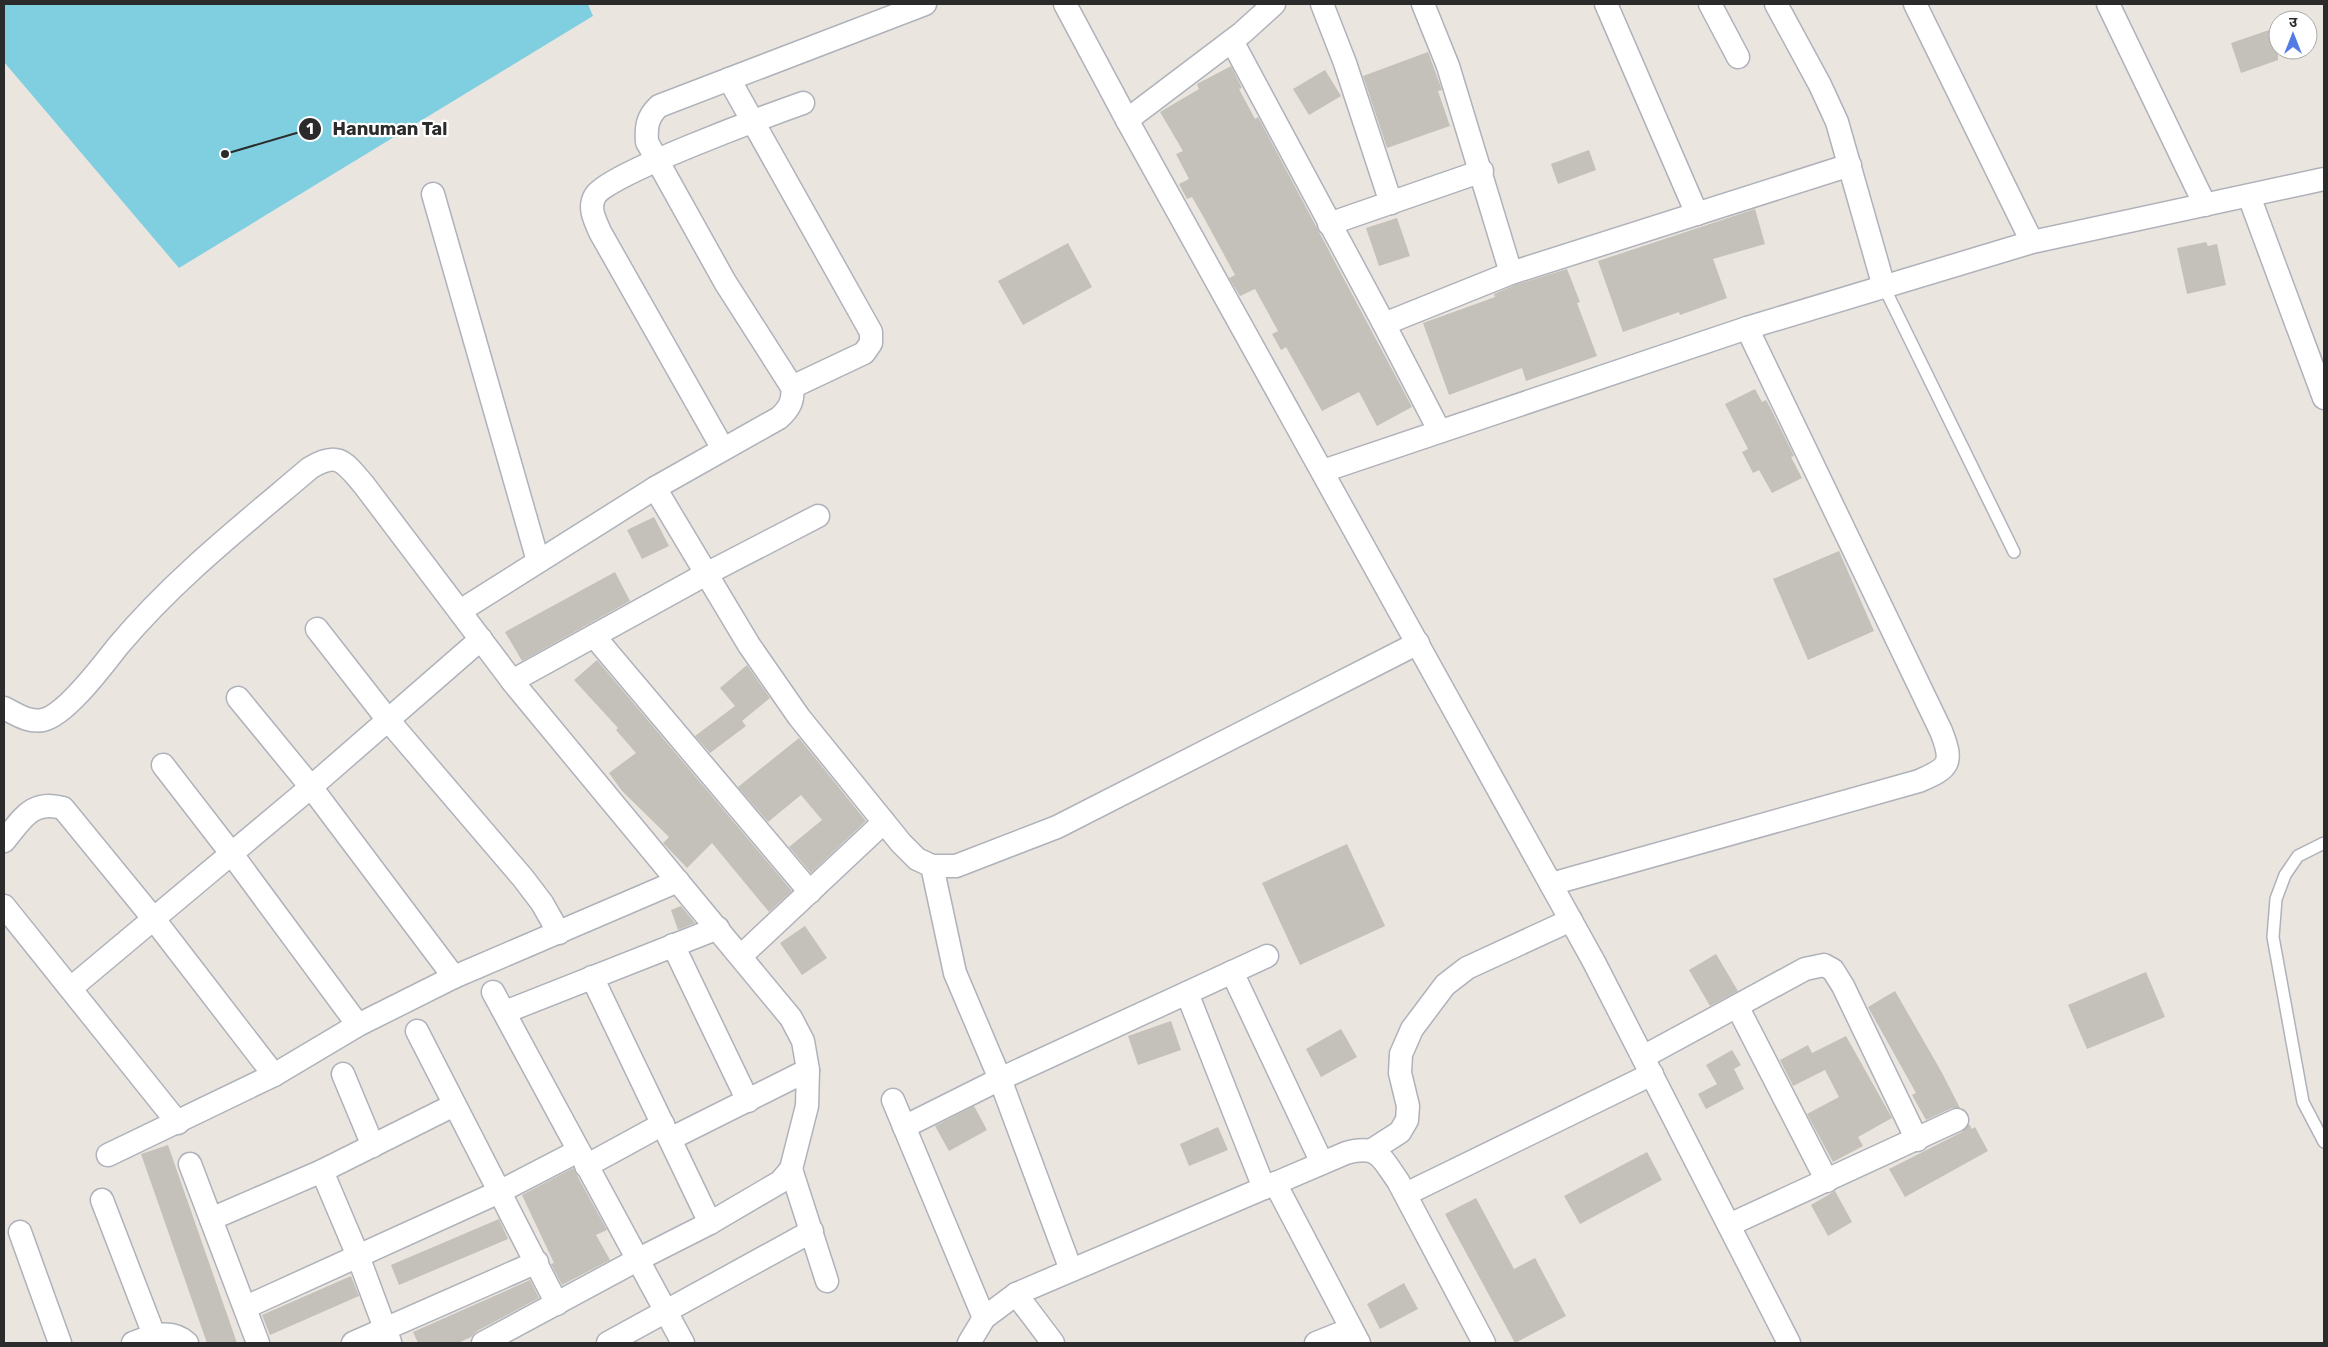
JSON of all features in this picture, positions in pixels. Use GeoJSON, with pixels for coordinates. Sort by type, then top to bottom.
{"type":"FeatureCollection","features":[{"type":"Feature","properties":{"kind":"street"},"geometry":{"type":"LineString","coordinates":[[460,610],[655,488],[778,418],[788,411],[794,396],[792,387],[725,282],[647,142],[646,128],[650,114],[659,106],[925,4]]}},
{"type":"Feature","properties":{"kind":"street"},"geometry":{"type":"LineString","coordinates":[[1065,4],[1127,120],[1571,920],[1789,1343]]}},
{"type":"Feature","properties":{"kind":"street"},"geometry":{"type":"LineString","coordinates":[[1127,120],[1232,41],[1274,4]]}},
{"type":"Feature","properties":{"kind":"street"},"geometry":{"type":"LineString","coordinates":[[1322,4],[1345,63],[1391,202]]}},
{"type":"Feature","properties":{"kind":"street"},"geometry":{"type":"LineString","coordinates":[[1422,4],[1448,66],[1482,171],[1511,273]]}},
{"type":"Feature","properties":{"kind":"street"},"geometry":{"type":"LineString","coordinates":[[1606,4],[1696,214]]}},
{"type":"Feature","properties":{"kind":"street"},"geometry":{"type":"LineString","coordinates":[[1710,4],[1738,57]]}},
{"type":"Feature","properties":{"kind":"street"},"geometry":{"type":"LineString","coordinates":[[1776,4],[1820,85],[1837,122],[1884,287]]}},
{"type":"Feature","properties":{"kind":"street"},"geometry":{"type":"LineString","coordinates":[[1915,4],[2032,242]]}},
{"type":"Feature","properties":{"kind":"street"},"geometry":{"type":"LineString","coordinates":[[2108,4],[2205,205]]}},
{"type":"Feature","properties":{"kind":"street"},"geometry":{"type":"LineString","coordinates":[[1232,41],[1439,430]]}},
{"type":"Feature","properties":{"kind":"street"},"geometry":{"type":"LineString","coordinates":[[729,79],[870,332],[870,343],[864,353],[792,387]]}},
{"type":"Feature","properties":{"kind":"street"},"geometry":{"type":"LineString","coordinates":[[723,449],[600,232],[592,213],[594,196],[602,186],[658,161],[803,103]]}},
{"type":"Feature","properties":{"kind":"street"},"geometry":{"type":"LineString","coordinates":[[1384,324],[1511,273],[1850,165]]}},
{"type":"Feature","properties":{"kind":"street"},"geometry":{"type":"LineString","coordinates":[[1329,224],[1482,171]]}},
{"type":"Feature","properties":{"kind":"street"},"geometry":{"type":"LineString","coordinates":[[1323,471],[1439,430],[1747,328],[2032,242],[2324,179]]}},
{"type":"Feature","properties":{"kind":"street"},"geometry":{"type":"LineString","coordinates":[[433,194],[538,562]]}},
{"type":"Feature","properties":{"kind":"street"},"geometry":{"type":"LineString","coordinates":[[2249,196],[2324,398]]}},
{"type":"Feature","properties":{"kind":"street"},"geometry":{"type":"LineString","coordinates":[[1551,884],[1918,781],[1942,771],[1947,761],[1948,748],[1941,731],[1747,328]]}},
{"type":"Feature","properties":{"kind":"street"},"geometry":{"type":"LineString","coordinates":[[4,708],[29,720],[43,720],[61,710],[95,674],[142,618],[182,577],[310,468],[323,459],[336,459],[348,466],[460,610],[512,681],[791,1018],[803,1042],[808,1070],[807,1106],[791,1169],[780,1182],[763,1194],[710,1224],[637,1260],[483,1343]]}},
{"type":"Feature","properties":{"kind":"street"},"geometry":{"type":"LineString","coordinates":[[655,488],[749,645],[799,717],[901,844],[917,858],[932,866],[956,866],[1056,827],[1418,643]]}},
{"type":"Feature","properties":{"kind":"street"},"geometry":{"type":"LineString","coordinates":[[512,681],[706,574],[818,516]]}},
{"type":"Feature","properties":{"kind":"street"},"geometry":{"type":"LineString","coordinates":[[317,629],[388,720],[523,878],[559,933]]}},
{"type":"Feature","properties":{"kind":"street"},"geometry":{"type":"LineString","coordinates":[[594,636],[810,892]]}},
{"type":"Feature","properties":{"kind":"street"},"geometry":{"type":"LineString","coordinates":[[71,988],[311,787],[481,640]]}},
{"type":"Feature","properties":{"kind":"street"},"geometry":{"type":"LineString","coordinates":[[238,698],[311,787],[454,977]]}},
{"type":"Feature","properties":{"kind":"street"},"geometry":{"type":"LineString","coordinates":[[163,766],[231,853],[358,1025]]}},
{"type":"Feature","properties":{"kind":"street"},"geometry":{"type":"LineString","coordinates":[[4,841],[26,815],[36,807],[49,804],[62,808],[153,918],[274,1075]]}},
{"type":"Feature","properties":{"kind":"street"},"geometry":{"type":"LineString","coordinates":[[741,956],[884,822]]}},
{"type":"Feature","properties":{"kind":"street"},"geometry":{"type":"LineString","coordinates":[[932,866],[955,973],[1000,1079],[1071,1270]]}},
{"type":"Feature","properties":{"kind":"street"},"geometry":{"type":"LineString","coordinates":[[108,1155],[274,1075],[358,1025],[454,977],[678,881]]}},
{"type":"Feature","properties":{"kind":"street"},"geometry":{"type":"LineString","coordinates":[[4,906],[178,1122]]}},
{"type":"Feature","properties":{"kind":"street"},"geometry":{"type":"LineString","coordinates":[[1372,1150],[1400,1132],[1407,1120],[1408,1106],[1400,1073],[1401,1054],[1412,1029],[1446,985],[1467,968],[1571,920]]}},
{"type":"Feature","properties":{"kind":"street"},"geometry":{"type":"LineString","coordinates":[[504,1012],[718,928]]}},
{"type":"Feature","properties":{"kind":"street"},"geometry":{"type":"LineString","coordinates":[[674,945],[748,1100]]}},
{"type":"Feature","properties":{"kind":"street"},"geometry":{"type":"LineString","coordinates":[[904,1127],[1000,1079],[1267,956]]}},
{"type":"Feature","properties":{"kind":"street"},"geometry":{"type":"LineString","coordinates":[[1406,1194],[1647,1066],[1737,1006],[1805,969],[1824,965],[1833,970],[1843,986],[1917,1140]]}},
{"type":"Feature","properties":{"kind":"street"},"geometry":{"type":"LineString","coordinates":[[1232,972],[1322,1163]]}},
{"type":"Feature","properties":{"kind":"street"},"geometry":{"type":"LineString","coordinates":[[592,977],[710,1224]]}},
{"type":"Feature","properties":{"kind":"street"},"geometry":{"type":"LineString","coordinates":[[493,992],[683,1343]]}},
{"type":"Feature","properties":{"kind":"street"},"geometry":{"type":"LineString","coordinates":[[1188,993],[1269,1186],[1355,1336],[1316,1343]]}},
{"type":"Feature","properties":{"kind":"street"},"geometry":{"type":"LineString","coordinates":[[1737,1006],[1826,1181]]}},
{"type":"Feature","properties":{"kind":"street"},"geometry":{"type":"LineString","coordinates":[[418,1031],[557,1304]]}},
{"type":"Feature","properties":{"kind":"street"},"geometry":{"type":"LineString","coordinates":[[246,1307],[499,1192],[582,1159],[667,1132],[748,1100],[808,1070]]}},
{"type":"Feature","properties":{"kind":"street"},"geometry":{"type":"LineString","coordinates":[[343,1074],[373,1146]]}},
{"type":"Feature","properties":{"kind":"street"},"geometry":{"type":"LineString","coordinates":[[893,1100],[984,1318]]}},
{"type":"Feature","properties":{"kind":"street"},"geometry":{"type":"LineString","coordinates":[[211,1219],[322,1171],[454,1105]]}},
{"type":"Feature","properties":{"kind":"street"},"geometry":{"type":"LineString","coordinates":[[1729,1225],[1957,1120]]}},
{"type":"Feature","properties":{"kind":"street"},"geometry":{"type":"LineString","coordinates":[[969,1343],[984,1318],[1016,1294],[1322,1163],[1361,1149],[1372,1150],[1382,1159],[1406,1194],[1484,1343]]}},
{"type":"Feature","properties":{"kind":"street"},"geometry":{"type":"LineString","coordinates":[[190,1164],[246,1307],[258,1343]]}},
{"type":"Feature","properties":{"kind":"street"},"geometry":{"type":"LineString","coordinates":[[791,1169],[827,1281]]}},
{"type":"Feature","properties":{"kind":"street"},"geometry":{"type":"LineString","coordinates":[[322,1171],[358,1256],[388,1336]]}},
{"type":"Feature","properties":{"kind":"street"},"geometry":{"type":"LineString","coordinates":[[102,1200],[154,1335]]}},
{"type":"Feature","properties":{"kind":"street"},"geometry":{"type":"LineString","coordinates":[[608,1343],[812,1231]]}},
{"type":"Feature","properties":{"kind":"street"},"geometry":{"type":"LineString","coordinates":[[20,1232],[60,1343]]}},
{"type":"Feature","properties":{"kind":"street"},"geometry":{"type":"LineString","coordinates":[[353,1343],[388,1336],[537,1262]]}},
{"type":"Feature","properties":{"kind":"street"},"geometry":{"type":"LineString","coordinates":[[1016,1294],[1053,1343]]}},
{"type":"Feature","properties":{"kind":"street"},"geometry":{"type":"LineString","coordinates":[[133,1343],[154,1335],[168,1334],[181,1338],[187,1343]]}},
{"type":"Feature","properties":{"kind":"lane"},"geometry":{"type":"LineString","coordinates":[[1884,287],[2014,552]]}},
{"type":"Feature","properties":{"kind":"lane"},"geometry":{"type":"LineString","coordinates":[[2324,843],[2298,856],[2285,875],[2276,899],[2273,937],[2303,1102],[2324,1142]]}},
{"type":"Feature","properties":{"kind":"water"},"geometry":{"type":"Polygon","coordinates":[[[4,4],[588,4],[593,16],[179,268],[4,62],[4,4]]]}},
{"type":"Feature","properties":{"kind":"building"},"geometry":{"type":"Polygon","coordinates":[[[2268,30],[2268,60],[2278,60],[2241,73],[2231,43],[2268,30]]]}},
{"type":"Feature","properties":{"kind":"building"},"geometry":{"type":"Polygon","coordinates":[[[1428,52],[1442,90],[1438,91],[1450,126],[1387,148],[1363,76],[1428,52]]]}},
{"type":"Feature","properties":{"kind":"building"},"geometry":{"type":"Polygon","coordinates":[[[1231,66],[1242,88],[1239,89],[1255,119],[1258,117],[1412,407],[1377,426],[1359,392],[1322,411],[1286,347],[1281,350],[1272,334],[1278,331],[1255,289],[1240,296],[1229,278],[1235,275],[1203,216],[1192,197],[1187,199],[1179,184],[1189,179],[1176,154],[1183,151],[1160,112],[1199,89],[1197,84],[1231,66]]]}},
{"type":"Feature","properties":{"kind":"building"},"geometry":{"type":"Polygon","coordinates":[[[1325,70],[1341,96],[1309,115],[1293,89],[1325,70]]]}},
{"type":"Feature","properties":{"kind":"building"},"geometry":{"type":"Polygon","coordinates":[[[1589,150],[1596,170],[1558,184],[1551,164],[1589,150]]]}},
{"type":"Feature","properties":{"kind":"building"},"geometry":{"type":"Polygon","coordinates":[[[1755,209],[1765,244],[1713,259],[1727,298],[1680,315],[1679,312],[1623,332],[1598,261],[1755,209]]]}},
{"type":"Feature","properties":{"kind":"building"},"geometry":{"type":"Polygon","coordinates":[[[1397,218],[1410,256],[1379,266],[1366,228],[1397,218]]]}},
{"type":"Feature","properties":{"kind":"building"},"geometry":{"type":"Polygon","coordinates":[[[2206,242],[2208,246],[2217,244],[2226,285],[2187,294],[2177,248],[2206,242]]]}},
{"type":"Feature","properties":{"kind":"building"},"geometry":{"type":"Polygon","coordinates":[[[1068,243],[1092,287],[1023,325],[998,281],[1068,243]]]}},
{"type":"Feature","properties":{"kind":"building"},"geometry":{"type":"Polygon","coordinates":[[[1567,269],[1580,302],[1577,303],[1597,356],[1526,381],[1522,368],[1449,395],[1423,323],[1495,297],[1494,294],[1515,285],[1567,269]]]}},
{"type":"Feature","properties":{"kind":"building"},"geometry":{"type":"Polygon","coordinates":[[[1755,389],[1762,402],[1766,400],[1771,409],[1794,456],[1791,457],[1802,478],[1772,493],[1759,470],[1753,473],[1742,452],[1748,449],[1725,404],[1755,389]]]}},
{"type":"Feature","properties":{"kind":"building"},"geometry":{"type":"Polygon","coordinates":[[[654,517],[669,546],[642,559],[627,530],[654,517]]]}},
{"type":"Feature","properties":{"kind":"building"},"geometry":{"type":"Polygon","coordinates":[[[1839,551],[1874,631],[1808,660],[1773,579],[1839,551]]]}},
{"type":"Feature","properties":{"kind":"building"},"geometry":{"type":"Polygon","coordinates":[[[615,572],[630,601],[522,661],[505,632],[615,572]]]}},
{"type":"Feature","properties":{"kind":"building"},"geometry":{"type":"Polygon","coordinates":[[[597,660],[792,891],[769,912],[712,843],[687,868],[663,843],[669,837],[622,791],[609,773],[636,753],[616,730],[618,728],[574,680],[597,660]]]}},
{"type":"Feature","properties":{"kind":"building"},"geometry":{"type":"Polygon","coordinates":[[[747,665],[770,698],[742,721],[746,726],[710,753],[695,736],[735,706],[720,688],[747,665]]]}},
{"type":"Feature","properties":{"kind":"building"},"geometry":{"type":"Polygon","coordinates":[[[799,738],[866,821],[811,873],[789,847],[822,820],[801,795],[768,822],[738,787],[799,738]]]}},
{"type":"Feature","properties":{"kind":"building"},"geometry":{"type":"Polygon","coordinates":[[[1347,844],[1385,926],[1300,965],[1262,883],[1347,844]]]}},
{"type":"Feature","properties":{"kind":"building"},"geometry":{"type":"Polygon","coordinates":[[[681,906],[695,923],[678,930],[671,910],[681,906]]]}},
{"type":"Feature","properties":{"kind":"building"},"geometry":{"type":"Polygon","coordinates":[[[805,926],[827,958],[802,975],[780,943],[805,926]]]}},
{"type":"Feature","properties":{"kind":"building"},"geometry":{"type":"Polygon","coordinates":[[[1716,954],[1738,991],[1710,1006],[1689,970],[1716,954]]]}},
{"type":"Feature","properties":{"kind":"building"},"geometry":{"type":"Polygon","coordinates":[[[2146,972],[2165,1017],[2087,1049],[2068,1005],[2146,972]]]}},
{"type":"Feature","properties":{"kind":"building"},"geometry":{"type":"Polygon","coordinates":[[[1895,991],[1960,1108],[1952,1108],[1926,1120],[1912,1095],[1916,1093],[1868,1007],[1895,991]]]}},
{"type":"Feature","properties":{"kind":"building"},"geometry":{"type":"Polygon","coordinates":[[[1171,1021],[1181,1050],[1138,1065],[1128,1036],[1171,1021]]]}},
{"type":"Feature","properties":{"kind":"building"},"geometry":{"type":"Polygon","coordinates":[[[1341,1029],[1357,1057],[1321,1077],[1306,1049],[1341,1029]]]}},
{"type":"Feature","properties":{"kind":"building"},"geometry":{"type":"Polygon","coordinates":[[[1846,1036],[1892,1118],[1858,1137],[1863,1146],[1833,1162],[1807,1114],[1839,1097],[1825,1070],[1793,1086],[1780,1060],[1808,1045],[1812,1053],[1846,1036]]]}},
{"type":"Feature","properties":{"kind":"building"},"geometry":{"type":"Polygon","coordinates":[[[1732,1050],[1741,1065],[1734,1069],[1744,1089],[1706,1109],[1698,1094],[1717,1084],[1706,1065],[1732,1050]]]}},
{"type":"Feature","properties":{"kind":"building"},"geometry":{"type":"Polygon","coordinates":[[[974,1106],[987,1130],[949,1151],[935,1126],[974,1106]]]}},
{"type":"Feature","properties":{"kind":"building"},"geometry":{"type":"Polygon","coordinates":[[[1969,1124],[1972,1129],[1975,1127],[1988,1151],[1905,1197],[1889,1169],[1962,1132],[1969,1124]]]}},
{"type":"Feature","properties":{"kind":"building"},"geometry":{"type":"Polygon","coordinates":[[[1218,1127],[1228,1150],[1189,1166],[1180,1144],[1218,1127]]]}},
{"type":"Feature","properties":{"kind":"building"},"geometry":{"type":"Polygon","coordinates":[[[168,1145],[237,1343],[207,1343],[141,1154],[168,1145]]]}},
{"type":"Feature","properties":{"kind":"building"},"geometry":{"type":"Polygon","coordinates":[[[1647,1152],[1662,1180],[1580,1224],[1564,1196],[1647,1152]]]}},
{"type":"Feature","properties":{"kind":"building"},"geometry":{"type":"Polygon","coordinates":[[[573,1168],[607,1230],[596,1235],[610,1260],[562,1285],[551,1264],[554,1263],[522,1195],[573,1168]]]}},
{"type":"Feature","properties":{"kind":"building"},"geometry":{"type":"Polygon","coordinates":[[[1835,1191],[1852,1222],[1828,1236],[1811,1205],[1835,1191]]]}},
{"type":"Feature","properties":{"kind":"building"},"geometry":{"type":"Polygon","coordinates":[[[1476,1198],[1514,1269],[1535,1258],[1566,1316],[1515,1343],[1445,1214],[1476,1198]]]}},
{"type":"Feature","properties":{"kind":"building"},"geometry":{"type":"Polygon","coordinates":[[[499,1219],[508,1239],[399,1285],[391,1265],[499,1219]]]}},
{"type":"Feature","properties":{"kind":"building"},"geometry":{"type":"Polygon","coordinates":[[[351,1276],[359,1296],[270,1335],[262,1315],[351,1276]]]}},
{"type":"Feature","properties":{"kind":"building"},"geometry":{"type":"Polygon","coordinates":[[[530,1280],[539,1298],[477,1331],[471,1337],[458,1343],[418,1343],[413,1332],[530,1280]]]}},
{"type":"Feature","properties":{"kind":"building"},"geometry":{"type":"Polygon","coordinates":[[[1404,1283],[1418,1309],[1380,1329],[1367,1304],[1404,1283]]]}},
{"type":"Feature","properties":{"kind":"place","name":"Hanuman Tal"},"geometry":{"type":"Point","coordinates":[225,154]}}]}
